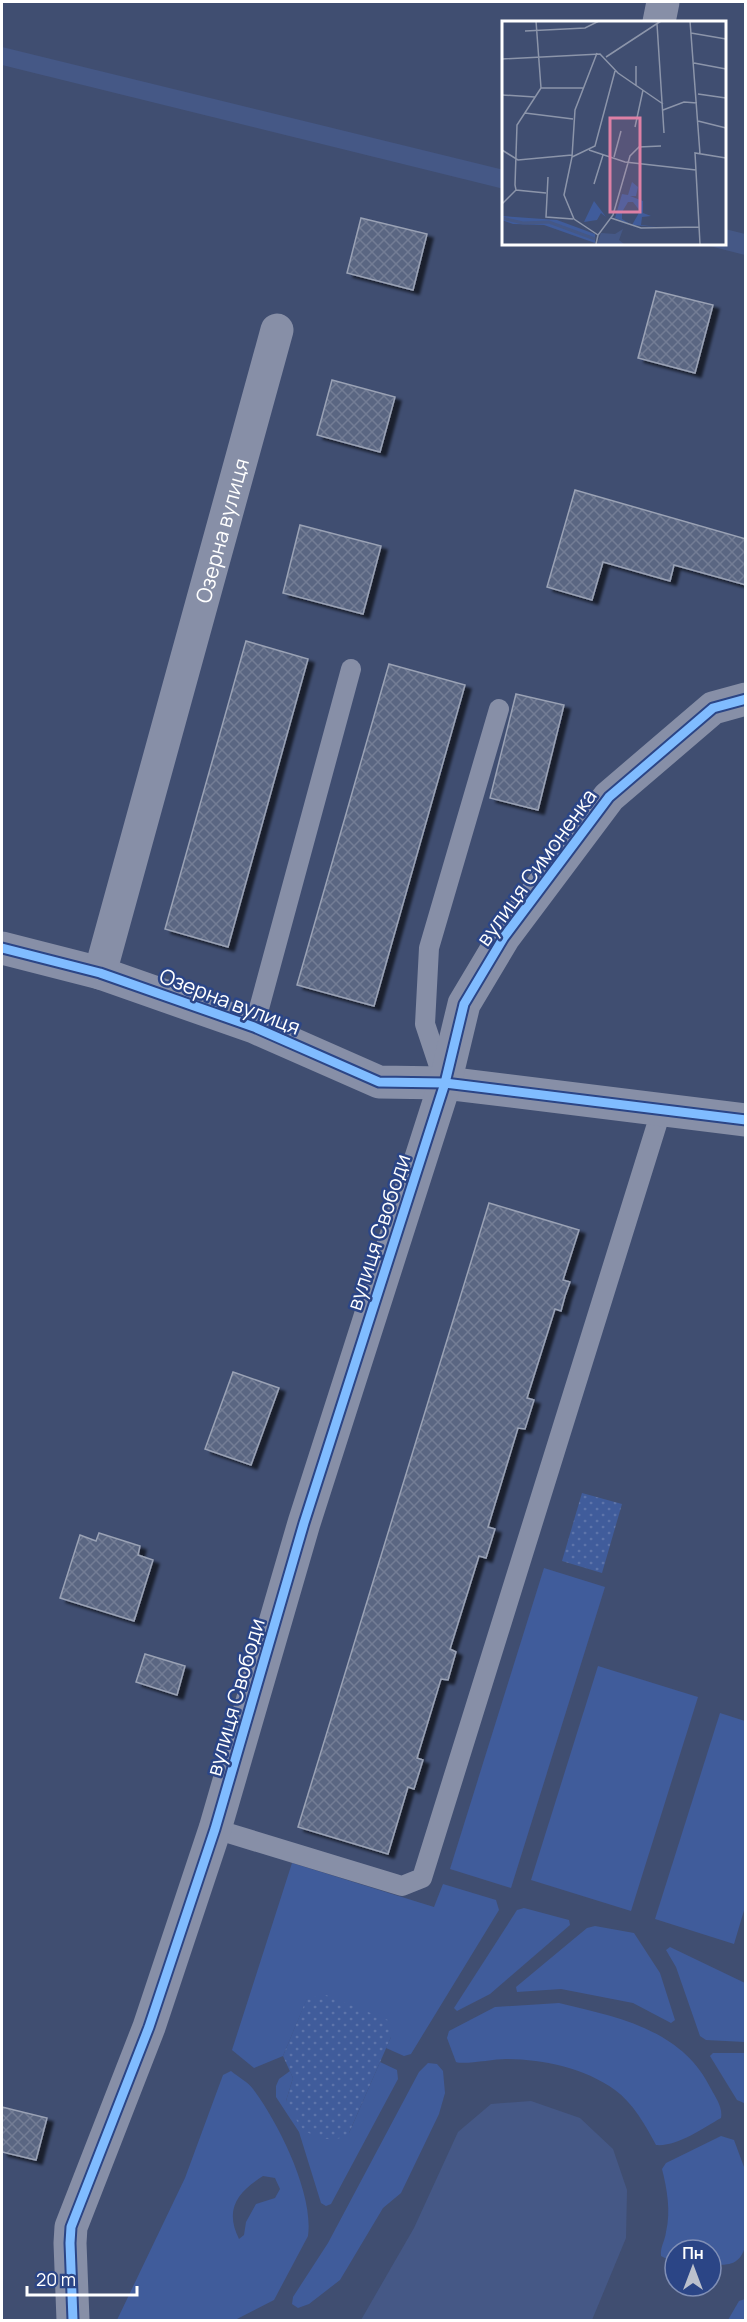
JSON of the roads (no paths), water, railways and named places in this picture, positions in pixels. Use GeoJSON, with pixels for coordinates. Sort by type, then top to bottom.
{"type":"FeatureCollection","features":[{"type":"Feature","properties":{"kind":"street"},"geometry":{"type":"LineString","coordinates":[[659,21],[663,2]]}},
{"type":"Feature","properties":{"kind":"street","name":"Озерна вулиця"},"geometry":{"type":"LineString","coordinates":[[100,973],[277,330]]}},
{"type":"Feature","properties":{"kind":"street","name":"вулиця Симоненка"},"geometry":{"type":"LineString","coordinates":[[445,1083],[464,1004],[504,937],[609,797],[713,708],[746,699]]}},
{"type":"Feature","properties":{"kind":"street","name":"Озерна вулиця"},"geometry":{"type":"LineString","coordinates":[[2,948],[100,973],[254,1027],[379,1082],[445,1083],[746,1120]]}},
{"type":"Feature","properties":{"kind":"street","name":"вулиця Свободи"},"geometry":{"type":"LineString","coordinates":[[73,2320],[70,2243],[72,2227],[149,2027],[215,1829],[308,1512],[445,1083]]}},
{"type":"Feature","properties":{"kind":"lane"},"geometry":{"type":"LineString","coordinates":[[254,1027],[351,669]]}},
{"type":"Feature","properties":{"kind":"lane"},"geometry":{"type":"LineString","coordinates":[[445,1083],[425,1024],[429,948],[499,709]]}},
{"type":"Feature","properties":{"kind":"lane"},"geometry":{"type":"LineString","coordinates":[[215,1829],[402,1886],[422,1878],[662,1108]]}}]}
